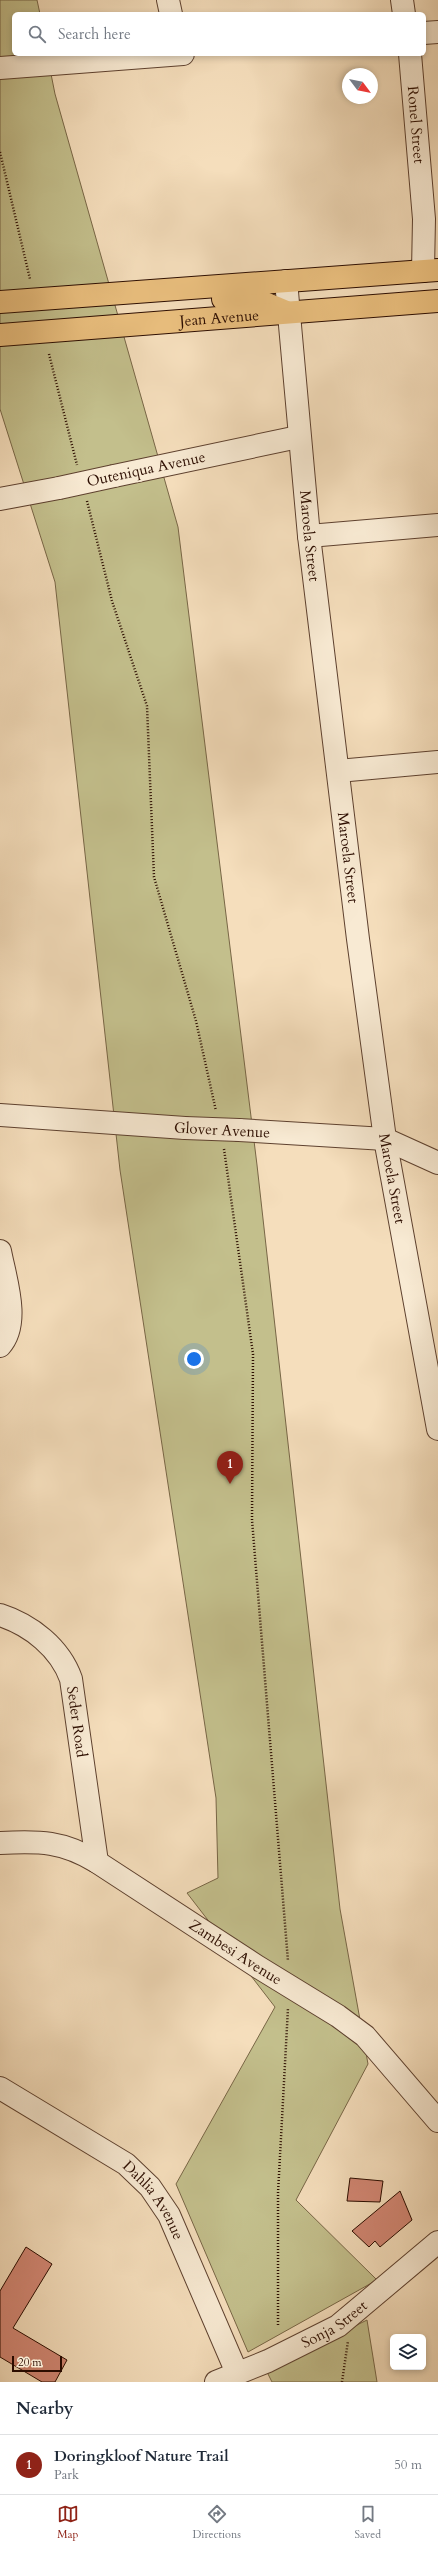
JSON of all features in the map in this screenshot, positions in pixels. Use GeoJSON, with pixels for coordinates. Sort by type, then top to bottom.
{"type":"FeatureCollection","features":[{"type":"Feature","properties":{"kind":"main road"},"geometry":{"type":"LineString","coordinates":[[0,302],[430,270]]}},
{"type":"Feature","properties":{"kind":"main road"},"geometry":{"type":"LineString","coordinates":[[151,291],[197,301],[255,299],[289,313]]}},
{"type":"Feature","properties":{"kind":"main road","name":"Jean Avenue"},"geometry":{"type":"LineString","coordinates":[[0,335],[438,301]]}},
{"type":"Feature","properties":{"kind":"street"},"geometry":{"type":"LineString","coordinates":[[168,0],[170,12]]}},
{"type":"Feature","properties":{"kind":"street"},"geometry":{"type":"LineString","coordinates":[[402,0],[404,12]]}},
{"type":"Feature","properties":{"kind":"street"},"geometry":{"type":"LineString","coordinates":[[426,33],[438,32]]}},
{"type":"Feature","properties":{"kind":"street"},"geometry":{"type":"LineString","coordinates":[[0,68],[153,56]]}},
{"type":"Feature","properties":{"kind":"street","name":"Ronel Street"},"geometry":{"type":"LineString","coordinates":[[410,56],[424,219],[430,270]]}},
{"type":"Feature","properties":{"kind":"street","name":"Ronel Street"},"geometry":{"type":"LineString","coordinates":[[424,219],[438,250]]}},
{"type":"Feature","properties":{"kind":"street","name":"Maroela Street"},"geometry":{"type":"LineString","coordinates":[[286,281],[298,437],[308,536],[385,1139],[438,1429]]}},
{"type":"Feature","properties":{"kind":"street","name":"Outeniqua Avenue"},"geometry":{"type":"LineString","coordinates":[[2,501],[298,437]]}},
{"type":"Feature","properties":{"kind":"street"},"geometry":{"type":"LineString","coordinates":[[308,536],[438,525]]}},
{"type":"Feature","properties":{"kind":"street"},"geometry":{"type":"LineString","coordinates":[[338,771],[438,762]]}},
{"type":"Feature","properties":{"kind":"street","name":"Glover Avenue"},"geometry":{"type":"LineString","coordinates":[[0,1115],[184,1128],[231,1137],[385,1139],[438,1163]]}},
{"type":"Feature","properties":{"kind":"street"},"geometry":{"type":"LineString","coordinates":[[0,1250],[10,1313],[9,1328],[0,1346]]}},
{"type":"Feature","properties":{"kind":"street","name":"Seder Road"},"geometry":{"type":"LineString","coordinates":[[0,1615],[35,1633],[48,1643],[66,1666],[71,1679],[97,1862]]}},
{"type":"Feature","properties":{"kind":"street","name":"Zambesi Avenue"},"geometry":{"type":"LineString","coordinates":[[0,1843],[60,1844],[78,1850],[97,1862],[258,1967],[338,2016],[365,2036],[438,2121]]}},
{"type":"Feature","properties":{"kind":"street","name":"Dahlia Avenue"},"geometry":{"type":"LineString","coordinates":[[0,2088],[126,2164],[150,2187],[169,2215],[237,2373]]}},
{"type":"Feature","properties":{"kind":"street","name":"Sonja Street"},"geometry":{"type":"LineString","coordinates":[[216,2382],[305,2343],[351,2317],[438,2242]]}},
{"type":"Feature","properties":{"kind":"path"},"geometry":{"type":"LineString","coordinates":[[0,152],[30,279]]}},
{"type":"Feature","properties":{"kind":"path"},"geometry":{"type":"LineString","coordinates":[[49,354],[79,470]]}},
{"type":"Feature","properties":{"kind":"path"},"geometry":{"type":"LineString","coordinates":[[85,493],[112,601],[147,706],[154,877],[196,1021],[216,1114]]}},
{"type":"Feature","properties":{"kind":"path"},"geometry":{"type":"LineString","coordinates":[[231,1137],[253,1354],[252,1520],[288,1960]]}},
{"type":"Feature","properties":{"kind":"path"},"geometry":{"type":"LineString","coordinates":[[278,2325],[278,2193],[288,2003]]}},
{"type":"Feature","properties":{"kind":"path"},"geometry":{"type":"LineString","coordinates":[[342,2382],[351,2317]]}},
{"type":"Feature","properties":{"kind":"shaded area"},"geometry":{"type":"Polygon","coordinates":[[[0,0],[37,0],[40,12],[12,12],[12,56],[47,56],[55,94],[178,527],[257,1165],[340,1909],[368,2064],[296,2200],[377,2280],[248,2352],[176,2184],[275,2007],[187,1893],[218,1878],[216,1798],[120,1170],[55,582],[0,409],[0,0]]]}},
{"type":"Feature","properties":{"kind":"shaded area"},"geometry":{"type":"Polygon","coordinates":[[[367,2320],[377,2382],[272,2382],[266,2370],[367,2320]]]}},
{"type":"Feature","properties":{"kind":"building"},"geometry":{"type":"Polygon","coordinates":[[[350,2178],[383,2181],[380,2202],[347,2201],[350,2178]]]}},
{"type":"Feature","properties":{"kind":"building"},"geometry":{"type":"Polygon","coordinates":[[[400,2191],[412,2220],[380,2247],[375,2241],[369,2247],[352,2231],[400,2191]]]}},
{"type":"Feature","properties":{"kind":"building"},"geometry":{"type":"Polygon","coordinates":[[[26,2247],[52,2264],[13,2328],[67,2360],[55,2382],[42,2382],[0,2357],[0,2291],[26,2247]]]}},
{"type":"Feature","properties":{"kind":"place","name":"Doringkloof Nature Trail"},"geometry":{"type":"Point","coordinates":[230,1484]}}]}
